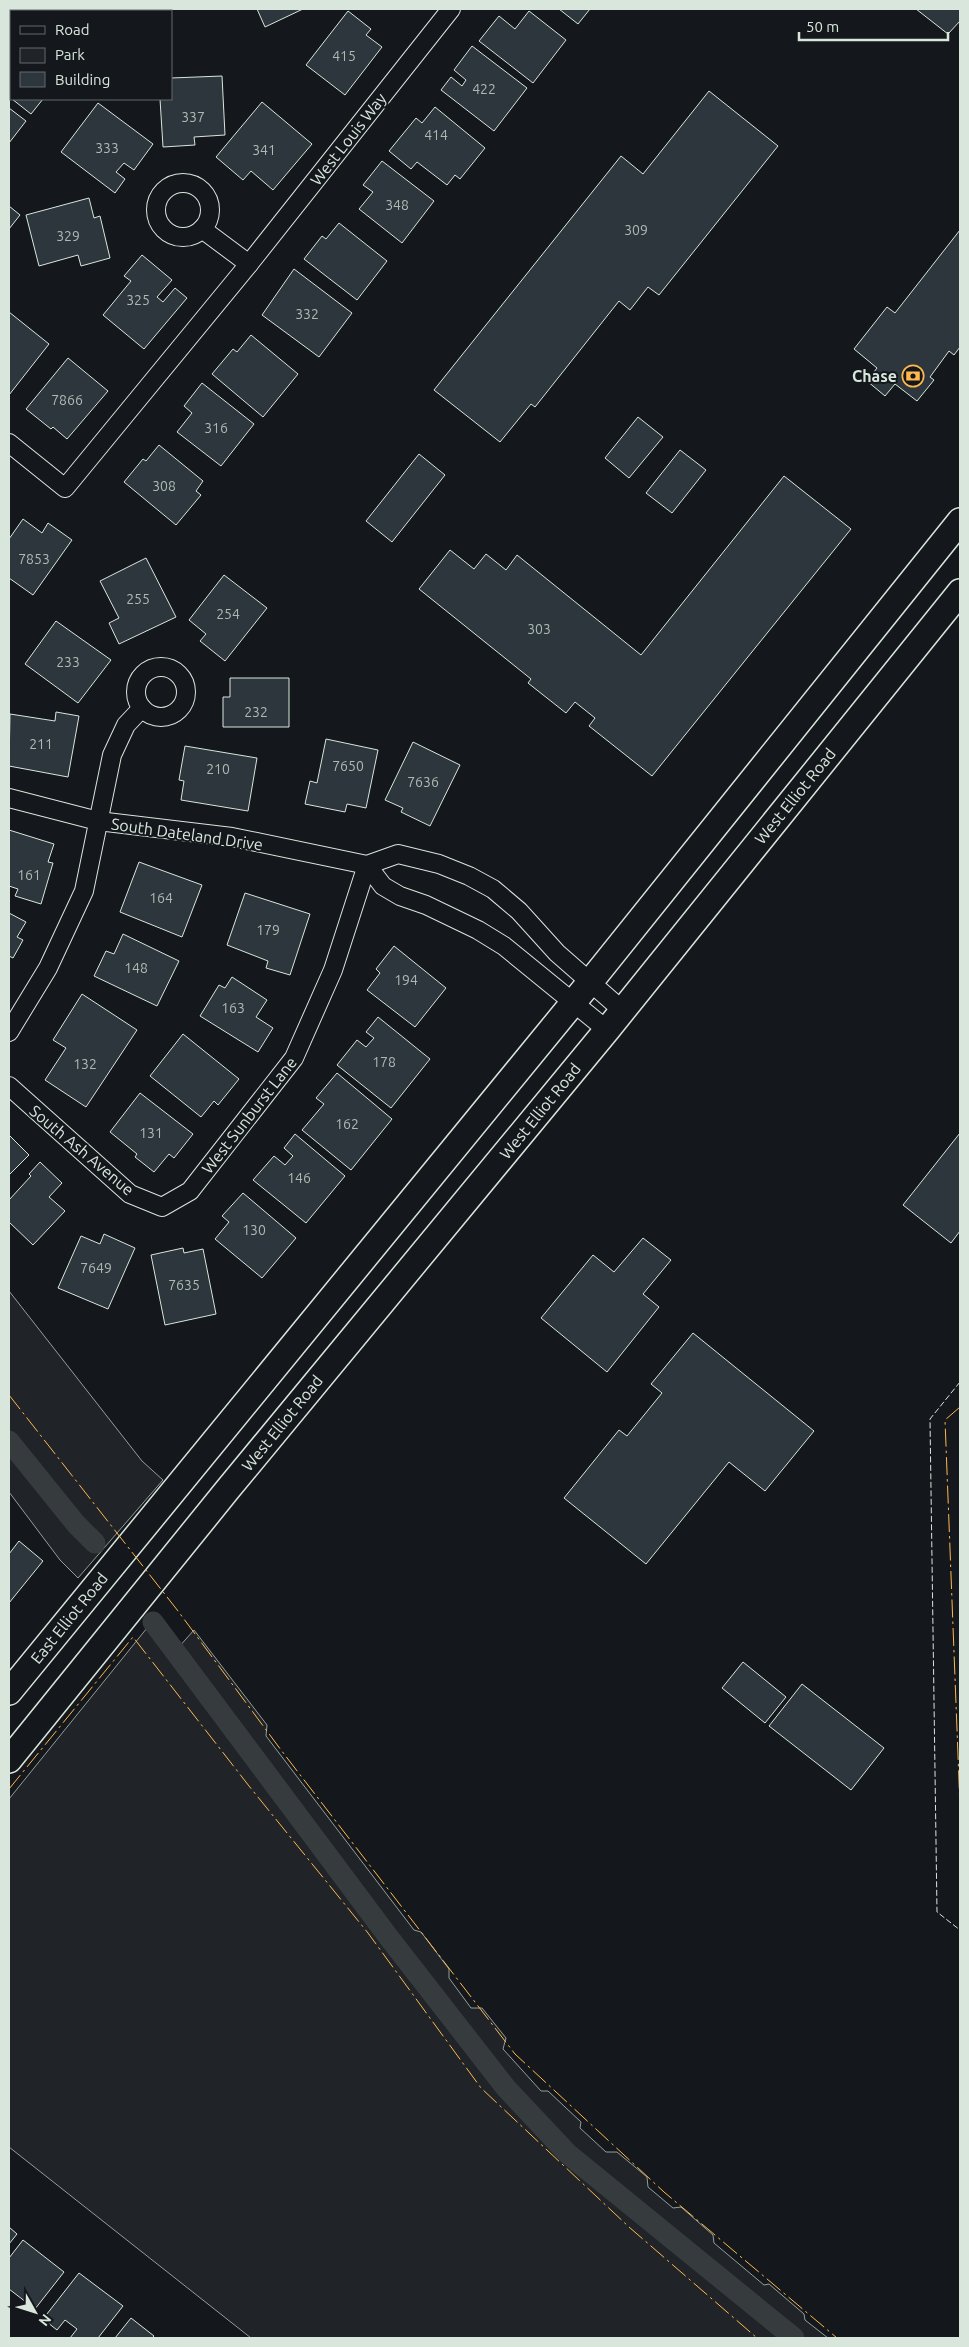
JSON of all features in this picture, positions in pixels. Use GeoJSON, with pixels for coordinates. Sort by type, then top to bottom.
{"type":"FeatureCollection","features":[{"type":"Feature","properties":{"kind":"main road"},"geometry":{"type":"LineString","coordinates":[[574,1001],[960,521]]}},
{"type":"Feature","properties":{"kind":"main road","name":"West Elliot Road"},"geometry":{"type":"LineString","coordinates":[[9,1760],[607,1030],[960,592]]}},
{"type":"Feature","properties":{"kind":"main road","name":"East Elliot Road"},"geometry":{"type":"LineString","coordinates":[[9,1692],[574,1001]]}},
{"type":"Feature","properties":{"kind":"street","name":"West Louis Way"},"geometry":{"type":"LineString","coordinates":[[9,443],[66,488],[249,264],[447,10]]}},
{"type":"Feature","properties":{"kind":"street"},"geometry":{"type":"LineString","coordinates":[[202,228],[249,264]]}},
{"type":"Feature","properties":{"kind":"street"},"geometry":{"type":"LineString","coordinates":[[9,1032],[48,968],[84,890],[112,755],[126,725],[142,708]]}},
{"type":"Feature","properties":{"kind":"street","name":"South Dateland Drive"},"geometry":{"type":"LineString","coordinates":[[9,798],[98,821],[232,837],[367,865]]}},
{"type":"Feature","properties":{"kind":"street"},"geometry":{"type":"LineString","coordinates":[[607,1030],[574,1001],[504,946],[478,930],[426,905],[400,896],[383,886],[367,865],[398,854],[440,864],[470,876],[493,889],[519,911],[557,953],[622,1010]]}},
{"type":"Feature","properties":{"kind":"street","name":"West Sunburst Lane"},"geometry":{"type":"LineString","coordinates":[[162,1207],[190,1190],[294,1058],[332,970],[367,865]]}},
{"type":"Feature","properties":{"kind":"street","name":"South Ash Avenue"},"geometry":{"type":"LineString","coordinates":[[9,1086],[130,1194],[162,1207]]}},
{"type":"Feature","properties":{"kind":"green space"},"geometry":{"type":"Polygon","coordinates":[[[9,1291],[142,1461],[163,1480],[78,1578],[60,1560],[9,1492],[9,1291]]]}},
{"type":"Feature","properties":{"kind":"green space"},"geometry":{"type":"Polygon","coordinates":[[[147,1628],[170,1657],[194,1630],[267,1725],[266,1736],[414,1930],[421,1932],[449,1969],[449,1978],[471,2008],[482,2008],[506,2038],[503,2049],[541,2091],[548,2091],[581,2122],[580,2128],[606,2152],[617,2152],[647,2177],[648,2187],[673,2208],[681,2207],[713,2235],[714,2243],[764,2285],[769,2284],[804,2314],[805,2320],[828,2338],[251,2338],[9,2147],[9,1799],[147,1628]]]}},
{"type":"Feature","properties":{"kind":"building"},"geometry":{"type":"Polygon","coordinates":[[[26,9],[76,10],[28,10],[26,9]]]}},
{"type":"Feature","properties":{"kind":"building"},"geometry":{"type":"Polygon","coordinates":[[[89,9],[116,9],[115,10],[89,9]]]}},
{"type":"Feature","properties":{"kind":"building"},"geometry":{"type":"Polygon","coordinates":[[[257,9],[303,9],[265,27],[257,9]]]}},
{"type":"Feature","properties":{"kind":"building"},"geometry":{"type":"Polygon","coordinates":[[[559,9],[590,9],[578,24],[559,9]]]}},
{"type":"Feature","properties":{"kind":"building"},"geometry":{"type":"Polygon","coordinates":[[[916,9],[960,9],[960,21],[948,34],[916,9]]]}},
{"type":"Feature","properties":{"kind":"building"},"geometry":{"type":"Polygon","coordinates":[[[348,11],[371,29],[366,35],[382,47],[345,95],[306,65],[348,11]]]}},
{"type":"Feature","properties":{"kind":"building"},"geometry":{"type":"Polygon","coordinates":[[[529,11],[566,40],[533,83],[479,41],[499,16],[515,29],[529,11]]]}},
{"type":"Feature","properties":{"kind":"building"},"geometry":{"type":"Polygon","coordinates":[[[10,38],[10,97],[9,96],[10,38]]]}},
{"type":"Feature","properties":{"kind":"building"},"geometry":{"type":"Polygon","coordinates":[[[472,46],[527,88],[494,131],[441,90],[451,77],[462,86],[466,80],[454,70],[472,46]]]}},
{"type":"Feature","properties":{"kind":"building"},"geometry":{"type":"Polygon","coordinates":[[[222,76],[225,135],[194,137],[195,145],[163,147],[160,100],[172,100],[172,78],[222,76]]]}},
{"type":"Feature","properties":{"kind":"building"},"geometry":{"type":"Polygon","coordinates":[[[709,91],[778,146],[659,295],[648,287],[630,310],[619,301],[535,407],[531,404],[500,442],[434,390],[621,156],[643,174],[709,91]]]}},
{"type":"Feature","properties":{"kind":"building"},"geometry":{"type":"Polygon","coordinates":[[[13,100],[42,100],[31,114],[13,100]]]}},
{"type":"Feature","properties":{"kind":"building"},"geometry":{"type":"Polygon","coordinates":[[[262,102],[312,144],[273,190],[251,171],[243,180],[216,157],[262,102]]]}},
{"type":"Feature","properties":{"kind":"building"},"geometry":{"type":"Polygon","coordinates":[[[98,103],[153,144],[134,170],[124,163],[116,172],[125,179],[115,193],[61,152],[98,103]]]}},
{"type":"Feature","properties":{"kind":"building"},"geometry":{"type":"Polygon","coordinates":[[[435,107],[485,148],[460,179],[455,175],[447,185],[417,162],[411,169],[389,151],[416,118],[422,123],[435,107]]]}},
{"type":"Feature","properties":{"kind":"building"},"geometry":{"type":"Polygon","coordinates":[[[9,108],[26,121],[9,143],[9,108]]]}},
{"type":"Feature","properties":{"kind":"building"},"geometry":{"type":"Polygon","coordinates":[[[382,161],[434,201],[402,243],[359,209],[373,192],[363,185],[382,161]]]}},
{"type":"Feature","properties":{"kind":"building"},"geometry":{"type":"Polygon","coordinates":[[[89,198],[94,218],[100,216],[110,258],[81,266],[78,255],[39,266],[26,215],[89,198]]]}},
{"type":"Feature","properties":{"kind":"building"},"geometry":{"type":"Polygon","coordinates":[[[9,206],[20,215],[9,229],[9,206]]]}},
{"type":"Feature","properties":{"kind":"building"},"geometry":{"type":"Polygon","coordinates":[[[339,223],[387,261],[357,300],[304,259],[322,236],[326,239],[339,223]]]}},
{"type":"Feature","properties":{"kind":"building"},"geometry":{"type":"Polygon","coordinates":[[[960,230],[960,347],[954,355],[949,351],[930,377],[934,380],[917,401],[895,384],[885,396],[867,381],[877,368],[854,349],[887,307],[895,313],[960,230]]]}},
{"type":"Feature","properties":{"kind":"building"},"geometry":{"type":"Polygon","coordinates":[[[142,255],[172,280],[157,297],[163,302],[175,288],[187,298],[144,349],[103,315],[131,281],[124,276],[142,255]]]}},
{"type":"Feature","properties":{"kind":"building"},"geometry":{"type":"Polygon","coordinates":[[[294,269],[352,313],[319,357],[262,315],[294,269]]]}},
{"type":"Feature","properties":{"kind":"building"},"geometry":{"type":"Polygon","coordinates":[[[9,312],[49,344],[9,395],[9,312]]]}},
{"type":"Feature","properties":{"kind":"building"},"geometry":{"type":"Polygon","coordinates":[[[251,335],[298,374],[263,417],[212,374],[233,349],[237,352],[251,335]]]}},
{"type":"Feature","properties":{"kind":"building"},"geometry":{"type":"Polygon","coordinates":[[[68,358],[108,391],[67,439],[26,409],[68,358]]]}},
{"type":"Feature","properties":{"kind":"building"},"geometry":{"type":"Polygon","coordinates":[[[202,383],[254,424],[221,466],[177,432],[192,413],[184,406],[202,383]]]}},
{"type":"Feature","properties":{"kind":"building"},"geometry":{"type":"Polygon","coordinates":[[[638,417],[663,437],[629,478],[605,458],[638,417]]]}},
{"type":"Feature","properties":{"kind":"building"},"geometry":{"type":"Polygon","coordinates":[[[159,445],[203,481],[196,491],[201,495],[176,525],[124,482],[143,459],[146,461],[159,445]]]}},
{"type":"Feature","properties":{"kind":"building"},"geometry":{"type":"Polygon","coordinates":[[[680,450],[706,470],[672,513],[646,493],[680,450]]]}},
{"type":"Feature","properties":{"kind":"building"},"geometry":{"type":"Polygon","coordinates":[[[419,454],[445,475],[392,542],[366,521],[419,454]]]}},
{"type":"Feature","properties":{"kind":"building"},"geometry":{"type":"Polygon","coordinates":[[[784,476],[851,529],[652,776],[589,726],[595,718],[575,702],[566,713],[528,683],[531,679],[419,589],[450,550],[474,569],[486,554],[506,570],[517,555],[641,655],[784,476]]]}},
{"type":"Feature","properties":{"kind":"building"},"geometry":{"type":"Polygon","coordinates":[[[23,519],[42,533],[48,523],[72,540],[33,595],[9,578],[9,539],[23,519]]]}},
{"type":"Feature","properties":{"kind":"building"},"geometry":{"type":"Polygon","coordinates":[[[146,558],[176,617],[119,644],[109,623],[119,618],[100,581],[146,558]]]}},
{"type":"Feature","properties":{"kind":"building"},"geometry":{"type":"Polygon","coordinates":[[[224,575],[267,608],[225,661],[200,641],[206,634],[189,620],[224,575]]]}},
{"type":"Feature","properties":{"kind":"building"},"geometry":{"type":"Polygon","coordinates":[[[56,621],[111,660],[78,703],[25,664],[56,621]]]}},
{"type":"Feature","properties":{"kind":"building"},"geometry":{"type":"Polygon","coordinates":[[[230,678],[289,678],[289,727],[223,727],[223,697],[230,697],[230,678]]]}},
{"type":"Feature","properties":{"kind":"building"},"geometry":{"type":"Polygon","coordinates":[[[56,712],[79,716],[68,777],[9,766],[10,714],[55,721],[56,712]]]}},
{"type":"Feature","properties":{"kind":"building"},"geometry":{"type":"Polygon","coordinates":[[[326,739],[378,750],[366,808],[347,804],[345,812],[305,804],[310,781],[317,783],[326,739]]]}},
{"type":"Feature","properties":{"kind":"building"},"geometry":{"type":"Polygon","coordinates":[[[413,742],[460,765],[430,826],[401,812],[403,808],[385,800],[413,742]]]}},
{"type":"Feature","properties":{"kind":"building"},"geometry":{"type":"Polygon","coordinates":[[[185,746],[257,758],[248,811],[181,800],[184,781],[179,780],[185,746]]]}},
{"type":"Feature","properties":{"kind":"building"},"geometry":{"type":"Polygon","coordinates":[[[9,830],[54,844],[48,862],[53,863],[41,904],[15,896],[18,889],[9,886],[9,830]]]}},
{"type":"Feature","properties":{"kind":"building"},"geometry":{"type":"Polygon","coordinates":[[[139,862],[202,885],[182,937],[120,912],[139,862]]]}},
{"type":"Feature","properties":{"kind":"building"},"geometry":{"type":"Polygon","coordinates":[[[245,893],[310,914],[290,975],[266,968],[268,961],[227,945],[245,893]]]}},
{"type":"Feature","properties":{"kind":"building"},"geometry":{"type":"Polygon","coordinates":[[[9,913],[26,922],[17,937],[23,940],[13,958],[9,956],[9,913]]]}},
{"type":"Feature","properties":{"kind":"building"},"geometry":{"type":"Polygon","coordinates":[[[123,934],[179,961],[157,1006],[94,976],[106,951],[114,954],[123,934]]]}},
{"type":"Feature","properties":{"kind":"building"},"geometry":{"type":"Polygon","coordinates":[[[394,946],[446,988],[415,1027],[367,990],[380,973],[376,969],[394,946]]]}},
{"type":"Feature","properties":{"kind":"building"},"geometry":{"type":"Polygon","coordinates":[[[232,977],[267,1000],[256,1017],[273,1028],[258,1052],[200,1016],[219,985],[225,988],[232,977]]]}},
{"type":"Feature","properties":{"kind":"building"},"geometry":{"type":"Polygon","coordinates":[[[82,994],[137,1030],[86,1107],[45,1080],[66,1048],[53,1040],[82,994]]]}},
{"type":"Feature","properties":{"kind":"building"},"geometry":{"type":"Polygon","coordinates":[[[378,1017],[430,1059],[391,1108],[337,1065],[357,1040],[366,1047],[374,1038],[366,1032],[378,1017]]]}},
{"type":"Feature","properties":{"kind":"building"},"geometry":{"type":"Polygon","coordinates":[[[183,1034],[239,1079],[218,1105],[214,1101],[201,1117],[150,1076],[183,1034]]]}},
{"type":"Feature","properties":{"kind":"building"},"geometry":{"type":"Polygon","coordinates":[[[337,1073],[392,1119],[351,1170],[302,1130],[324,1104],[316,1098],[337,1073]]]}},
{"type":"Feature","properties":{"kind":"building"},"geometry":{"type":"Polygon","coordinates":[[[140,1093],[193,1134],[174,1158],[169,1154],[154,1172],[135,1157],[137,1154],[110,1132],[140,1093]]]}},
{"type":"Feature","properties":{"kind":"building"},"geometry":{"type":"Polygon","coordinates":[[[960,1133],[960,1231],[951,1243],[903,1205],[960,1133]]]}},
{"type":"Feature","properties":{"kind":"building"},"geometry":{"type":"Polygon","coordinates":[[[295,1134],[345,1176],[306,1223],[253,1180],[274,1156],[285,1165],[293,1156],[284,1148],[295,1134]]]}},
{"type":"Feature","properties":{"kind":"building"},"geometry":{"type":"Polygon","coordinates":[[[9,1135],[29,1155],[9,1175],[9,1135]]]}},
{"type":"Feature","properties":{"kind":"building"},"geometry":{"type":"Polygon","coordinates":[[[40,1162],[62,1183],[49,1197],[65,1211],[33,1245],[9,1222],[9,1200],[31,1176],[29,1174],[40,1162]]]}},
{"type":"Feature","properties":{"kind":"building"},"geometry":{"type":"Polygon","coordinates":[[[243,1193],[296,1238],[262,1278],[215,1239],[229,1222],[222,1216],[243,1193]]]}},
{"type":"Feature","properties":{"kind":"building"},"geometry":{"type":"Polygon","coordinates":[[[104,1234],[135,1248],[108,1309],[58,1288],[81,1236],[100,1244],[104,1234]]]}},
{"type":"Feature","properties":{"kind":"building"},"geometry":{"type":"Polygon","coordinates":[[[643,1238],[671,1260],[643,1294],[659,1307],[607,1372],[541,1318],[593,1255],[614,1272],[643,1238]]]}},
{"type":"Feature","properties":{"kind":"building"},"geometry":{"type":"Polygon","coordinates":[[[183,1248],[184,1253],[203,1249],[216,1314],[165,1325],[151,1255],[183,1248]]]}},
{"type":"Feature","properties":{"kind":"building"},"geometry":{"type":"Polygon","coordinates":[[[693,1333],[814,1431],[765,1491],[729,1462],[646,1564],[564,1498],[619,1430],[627,1436],[662,1393],[651,1384],[693,1333]]]}},
{"type":"Feature","properties":{"kind":"building"},"geometry":{"type":"Polygon","coordinates":[[[19,1541],[43,1561],[9,1603],[9,1554],[19,1541]]]}},
{"type":"Feature","properties":{"kind":"building"},"geometry":{"type":"Polygon","coordinates":[[[743,1662],[786,1697],[765,1723],[722,1688],[743,1662]]]}},
{"type":"Feature","properties":{"kind":"building"},"geometry":{"type":"Polygon","coordinates":[[[802,1684],[884,1748],[851,1790],[769,1726],[802,1684]]]}},
{"type":"Feature","properties":{"kind":"building"},"geometry":{"type":"Polygon","coordinates":[[[9,2227],[17,2234],[9,2244],[9,2227]]]}},
{"type":"Feature","properties":{"kind":"building"},"geometry":{"type":"Polygon","coordinates":[[[23,2240],[64,2272],[35,2309],[9,2289],[9,2258],[23,2240]]]}},
{"type":"Feature","properties":{"kind":"building"},"geometry":{"type":"Polygon","coordinates":[[[79,2273],[123,2306],[98,2338],[70,2338],[77,2329],[65,2320],[57,2330],[43,2319],[79,2273]]]}},
{"type":"Feature","properties":{"kind":"building"},"geometry":{"type":"Polygon","coordinates":[[[131,2318],[154,2336],[152,2338],[115,2338],[131,2318]]]}},
{"type":"Feature","properties":{"kind":"waterway"},"geometry":{"type":"LineString","coordinates":[[9,1441],[76,1524],[95,1543]]}},
{"type":"Feature","properties":{"kind":"waterway"},"geometry":{"type":"LineString","coordinates":[[153,1622],[390,1939],[506,2088],[568,2154],[794,2338]]}},
{"type":"Feature","properties":{"kind":"fence"},"geometry":{"type":"LineString","coordinates":[[960,1382],[930,1419],[937,1912],[960,1930]]}},
{"type":"Feature","properties":{"kind":"power"},"geometry":{"type":"LineString","coordinates":[[9,1395],[178,1611],[281,1750],[515,2054],[664,2192],[837,2338]]}},
{"type":"Feature","properties":{"kind":"power"},"geometry":{"type":"LineString","coordinates":[[960,1407],[945,1420],[960,1807]]}},
{"type":"Feature","properties":{"kind":"power"},"geometry":{"type":"LineString","coordinates":[[9,1789],[133,1637],[249,1786],[368,1933],[481,2088],[629,2227],[757,2338]]}},
{"type":"Feature","properties":{"kind":"place","name":"Chase"},"geometry":{"type":"Point","coordinates":[913,376]}}]}
